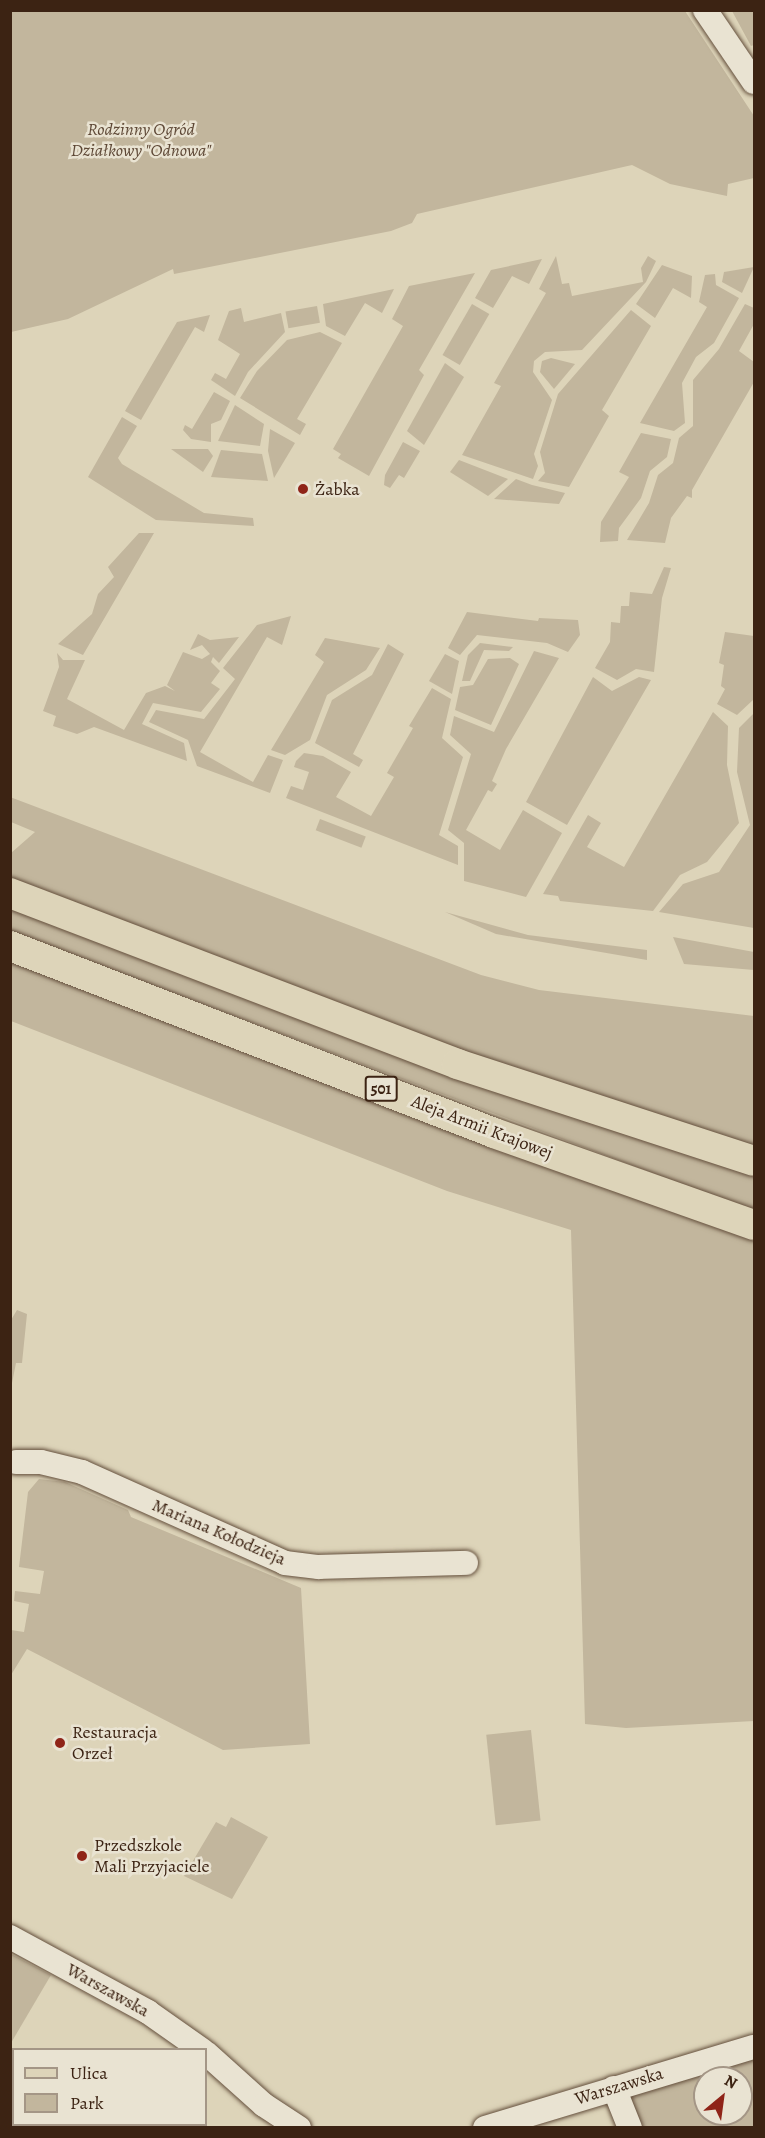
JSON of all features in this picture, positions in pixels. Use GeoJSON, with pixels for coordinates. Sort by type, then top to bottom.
{"type":"FeatureCollection","features":[{"type":"Feature","properties":{"kind":"main road"},"geometry":{"type":"LineString","coordinates":[[10,893],[457,1064],[754,1161]]}},
{"type":"Feature","properties":{"kind":"main road","name":"Aleja Armii Krajowej"},"geometry":{"type":"LineString","coordinates":[[10,946],[494,1133],[754,1225]]}},
{"type":"Feature","properties":{"kind":"street"},"geometry":{"type":"LineString","coordinates":[[705,10],[754,82]]}},
{"type":"Feature","properties":{"kind":"street","name":"Mariana Kołodzieja"},"geometry":{"type":"LineString","coordinates":[[12,1467],[41,1462],[82,1472],[285,1563],[319,1567],[466,1563]]}},
{"type":"Feature","properties":{"kind":"street","name":"Warszawska"},"geometry":{"type":"LineString","coordinates":[[10,1937],[148,2012],[201,2048]]}},
{"type":"Feature","properties":{"kind":"street","name":"Warszawska"},"geometry":{"type":"LineString","coordinates":[[485,2127],[754,2047]]}},
{"type":"Feature","properties":{"kind":"street"},"geometry":{"type":"LineString","coordinates":[[207,2054],[264,2105],[299,2127]]}},
{"type":"Feature","properties":{"kind":"street"},"geometry":{"type":"LineString","coordinates":[[614,2088],[630,2127]]}},
{"type":"Feature","properties":{"kind":"green space","name":"Rodzinny Ogród Działkowy \"Odnowa\""},"geometry":{"type":"Polygon","coordinates":[[[10,11],[685,11],[754,116],[754,178],[728,184],[727,196],[670,184],[632,165],[417,214],[412,223],[391,231],[174,274],[173,269],[68,319],[11,332],[10,11]]]}},
{"type":"Feature","properties":{"kind":"green space"},"geometry":{"type":"Polygon","coordinates":[[[732,11],[754,11],[754,45],[751,46],[732,11]]]}},
{"type":"Feature","properties":{"kind":"green space"},"geometry":{"type":"Polygon","coordinates":[[[556,256],[562,284],[569,283],[572,296],[643,282],[641,268],[648,256],[656,261],[646,282],[582,350],[545,352],[534,361],[533,372],[552,400],[534,454],[538,466],[533,479],[462,455],[501,386],[494,383],[546,293],[539,289],[556,256]]]}},
{"type":"Feature","properties":{"kind":"green space"},"geometry":{"type":"Polygon","coordinates":[[[542,259],[529,284],[512,276],[493,308],[475,298],[491,270],[542,259]]]}},
{"type":"Feature","properties":{"kind":"green space"},"geometry":{"type":"Polygon","coordinates":[[[662,265],[692,276],[691,298],[673,288],[655,318],[636,304],[662,265]]]}},
{"type":"Feature","properties":{"kind":"green space"},"geometry":{"type":"Polygon","coordinates":[[[754,267],[742,293],[722,282],[724,272],[754,267]]]}},
{"type":"Feature","properties":{"kind":"green space"},"geometry":{"type":"Polygon","coordinates":[[[475,273],[419,370],[424,375],[369,476],[338,458],[341,454],[333,449],[403,326],[392,319],[409,286],[475,273]]]}},
{"type":"Feature","properties":{"kind":"green space"},"geometry":{"type":"Polygon","coordinates":[[[715,274],[716,285],[739,298],[714,343],[696,357],[682,383],[685,423],[674,431],[640,423],[707,307],[699,302],[705,275],[715,274]]]}},
{"type":"Feature","properties":{"kind":"green space"},"geometry":{"type":"Polygon","coordinates":[[[394,289],[382,313],[365,303],[345,336],[326,326],[323,304],[394,289]]]}},
{"type":"Feature","properties":{"kind":"green space"},"geometry":{"type":"Polygon","coordinates":[[[472,304],[489,314],[460,365],[442,355],[472,304]]]}},
{"type":"Feature","properties":{"kind":"green space"},"geometry":{"type":"Polygon","coordinates":[[[745,304],[754,308],[754,324],[739,351],[754,362],[754,382],[692,490],[692,498],[687,496],[671,518],[665,543],[627,540],[649,503],[658,475],[673,463],[679,438],[693,426],[693,380],[719,349],[745,304]]]}},
{"type":"Feature","properties":{"kind":"green space"},"geometry":{"type":"Polygon","coordinates":[[[317,306],[320,323],[288,328],[285,312],[317,306]]]}},
{"type":"Feature","properties":{"kind":"green space"},"geometry":{"type":"Polygon","coordinates":[[[241,308],[244,322],[281,313],[285,332],[248,372],[235,396],[211,380],[215,373],[226,379],[240,354],[218,340],[229,311],[241,308]]]}},
{"type":"Feature","properties":{"kind":"green space"},"geometry":{"type":"Polygon","coordinates":[[[631,310],[651,326],[602,410],[609,416],[569,487],[538,481],[545,473],[540,452],[558,394],[631,310]]]}},
{"type":"Feature","properties":{"kind":"green space"},"geometry":{"type":"Polygon","coordinates":[[[210,315],[204,332],[195,327],[141,420],[125,411],[177,322],[210,315]]]}},
{"type":"Feature","properties":{"kind":"green space"},"geometry":{"type":"Polygon","coordinates":[[[320,332],[342,343],[297,419],[306,424],[300,435],[240,398],[257,371],[287,340],[320,332]]]}},
{"type":"Feature","properties":{"kind":"green space"},"geometry":{"type":"Polygon","coordinates":[[[551,358],[575,364],[554,389],[540,372],[542,361],[551,358]]]}},
{"type":"Feature","properties":{"kind":"green space"},"geometry":{"type":"Polygon","coordinates":[[[445,363],[464,377],[424,445],[407,431],[445,363]]]}},
{"type":"Feature","properties":{"kind":"green space"},"geometry":{"type":"Polygon","coordinates":[[[214,392],[230,401],[221,420],[211,424],[211,442],[191,439],[183,430],[185,425],[192,429],[214,392]]]}},
{"type":"Feature","properties":{"kind":"green space"},"geometry":{"type":"Polygon","coordinates":[[[235,405],[264,424],[260,446],[218,441],[235,405]]]}},
{"type":"Feature","properties":{"kind":"green space"},"geometry":{"type":"Polygon","coordinates":[[[122,417],[137,426],[118,458],[122,464],[204,513],[253,518],[254,526],[156,520],[88,477],[122,417]]]}},
{"type":"Feature","properties":{"kind":"green space"},"geometry":{"type":"Polygon","coordinates":[[[270,429],[295,443],[274,478],[268,451],[270,429]]]}},
{"type":"Feature","properties":{"kind":"green space"},"geometry":{"type":"Polygon","coordinates":[[[641,433],[671,439],[667,457],[650,471],[641,498],[619,528],[618,541],[600,542],[601,522],[629,477],[619,472],[641,433]]]}},
{"type":"Feature","properties":{"kind":"green space"},"geometry":{"type":"Polygon","coordinates":[[[403,442],[420,451],[404,478],[399,475],[390,488],[384,485],[385,475],[403,442]]]}},
{"type":"Feature","properties":{"kind":"green space"},"geometry":{"type":"Polygon","coordinates":[[[171,449],[208,449],[213,456],[203,472],[171,449]]]}},
{"type":"Feature","properties":{"kind":"green space"},"geometry":{"type":"Polygon","coordinates":[[[221,450],[262,454],[268,481],[211,477],[221,450]]]}},
{"type":"Feature","properties":{"kind":"green space"},"geometry":{"type":"Polygon","coordinates":[[[459,460],[508,479],[488,496],[450,472],[459,460]]]}},
{"type":"Feature","properties":{"kind":"green space"},"geometry":{"type":"Polygon","coordinates":[[[516,479],[565,493],[559,504],[494,499],[516,479]]]}},
{"type":"Feature","properties":{"kind":"green space"},"geometry":{"type":"Polygon","coordinates":[[[139,533],[154,533],[83,655],[58,644],[92,614],[98,594],[114,577],[108,567],[139,533]]]}},
{"type":"Feature","properties":{"kind":"green space"},"geometry":{"type":"Polygon","coordinates":[[[664,567],[671,568],[662,598],[654,672],[636,669],[617,680],[595,668],[610,642],[611,622],[620,623],[621,606],[629,606],[630,592],[652,594],[664,567]]]}},
{"type":"Feature","properties":{"kind":"green space"},"geometry":{"type":"Polygon","coordinates":[[[467,612],[538,621],[539,618],[578,620],[580,635],[568,652],[547,643],[477,635],[460,655],[448,648],[467,612]]]}},
{"type":"Feature","properties":{"kind":"green space"},"geometry":{"type":"Polygon","coordinates":[[[291,616],[282,645],[267,637],[200,752],[253,782],[268,755],[283,760],[270,793],[197,766],[188,740],[149,722],[156,710],[204,719],[235,679],[223,668],[257,625],[291,616]]]}},
{"type":"Feature","properties":{"kind":"green space"},"geometry":{"type":"Polygon","coordinates":[[[725,632],[754,636],[754,699],[737,715],[717,704],[725,689],[721,686],[724,665],[719,663],[725,632]]]}},
{"type":"Feature","properties":{"kind":"green space"},"geometry":{"type":"Polygon","coordinates":[[[198,634],[210,640],[239,637],[219,663],[213,657],[211,662],[220,671],[211,683],[220,689],[201,712],[153,703],[142,724],[184,743],[187,761],[94,727],[77,734],[53,726],[56,716],[43,711],[59,667],[57,653],[63,660],[85,660],[67,699],[124,730],[146,693],[165,686],[175,691],[167,685],[183,652],[202,659],[210,654],[202,645],[190,650],[198,634]]]}},
{"type":"Feature","properties":{"kind":"green space"},"geometry":{"type":"Polygon","coordinates":[[[325,638],[380,648],[366,670],[327,695],[310,740],[285,755],[271,750],[324,662],[315,655],[325,638]]]}},
{"type":"Feature","properties":{"kind":"green space"},"geometry":{"type":"Polygon","coordinates":[[[480,643],[513,647],[509,651],[484,650],[470,681],[462,681],[468,655],[480,643]]]}},
{"type":"Feature","properties":{"kind":"green space"},"geometry":{"type":"Polygon","coordinates":[[[388,644],[404,654],[353,754],[363,760],[359,767],[315,743],[332,700],[372,675],[388,644]]]}},
{"type":"Feature","properties":{"kind":"green space"},"geometry":{"type":"Polygon","coordinates":[[[534,651],[559,658],[506,749],[492,781],[497,784],[492,792],[488,790],[466,830],[500,850],[523,810],[562,833],[526,897],[464,881],[464,843],[448,830],[471,754],[450,735],[454,716],[494,732],[534,651]]]}},
{"type":"Feature","properties":{"kind":"green space"},"geometry":{"type":"Polygon","coordinates":[[[445,654],[459,661],[452,694],[429,681],[445,654]]]}},
{"type":"Feature","properties":{"kind":"green space"},"geometry":{"type":"Polygon","coordinates":[[[510,658],[519,664],[491,725],[455,710],[460,687],[473,685],[488,659],[510,658]]]}},
{"type":"Feature","properties":{"kind":"green space"},"geometry":{"type":"Polygon","coordinates":[[[593,677],[612,691],[639,677],[651,680],[567,825],[526,802],[593,677]]]}},
{"type":"Feature","properties":{"kind":"green space"},"geometry":{"type":"Polygon","coordinates":[[[432,688],[451,699],[442,738],[463,757],[439,835],[458,846],[458,865],[286,798],[291,786],[303,790],[309,772],[294,767],[296,761],[304,753],[323,756],[351,772],[336,797],[371,816],[394,777],[387,773],[413,728],[409,726],[432,688]]]}},
{"type":"Feature","properties":{"kind":"green space"},"geometry":{"type":"Polygon","coordinates":[[[713,712],[728,726],[727,765],[739,823],[707,862],[680,875],[653,911],[560,901],[558,896],[543,894],[588,815],[601,823],[587,847],[624,867],[713,712]]]}},
{"type":"Feature","properties":{"kind":"green space"},"geometry":{"type":"Polygon","coordinates":[[[754,713],[754,928],[659,912],[683,884],[719,872],[750,825],[737,772],[739,728],[754,713]]]}},
{"type":"Feature","properties":{"kind":"green space"},"geometry":{"type":"Polygon","coordinates":[[[10,797],[481,975],[539,990],[754,1016],[754,1146],[519,1075],[11,880],[11,853],[35,832],[11,822],[10,797]]]}},
{"type":"Feature","properties":{"kind":"green space"},"geometry":{"type":"Polygon","coordinates":[[[320,819],[366,837],[361,848],[316,830],[320,819]]]}},
{"type":"Feature","properties":{"kind":"green space"},"geometry":{"type":"Polygon","coordinates":[[[10,905],[754,1172],[754,1211],[11,932],[10,905]]]}},
{"type":"Feature","properties":{"kind":"green space"},"geometry":{"type":"Polygon","coordinates":[[[445,912],[528,935],[647,950],[647,960],[496,934],[445,912]]]}},
{"type":"Feature","properties":{"kind":"green space"},"geometry":{"type":"Polygon","coordinates":[[[673,937],[754,952],[754,970],[684,964],[673,937]]]}},
{"type":"Feature","properties":{"kind":"green space"},"geometry":{"type":"Polygon","coordinates":[[[10,961],[754,1239],[754,1721],[626,1728],[585,1724],[571,1230],[447,1191],[11,1021],[10,961]]]}},
{"type":"Feature","properties":{"kind":"green space"},"geometry":{"type":"Polygon","coordinates":[[[17,1310],[27,1314],[22,1363],[16,1363],[11,1388],[11,1320],[17,1310]]]}},
{"type":"Feature","properties":{"kind":"green space"},"geometry":{"type":"Polygon","coordinates":[[[39,1479],[65,1482],[128,1510],[131,1517],[301,1588],[310,1744],[223,1750],[27,1649],[11,1675],[11,1630],[24,1632],[29,1604],[14,1601],[15,1591],[40,1594],[44,1571],[19,1567],[28,1492],[39,1479]]]}},
{"type":"Feature","properties":{"kind":"green space"},"geometry":{"type":"Polygon","coordinates":[[[531,1730],[541,1821],[496,1825],[486,1735],[531,1730]]]}},
{"type":"Feature","properties":{"kind":"green space"},"geometry":{"type":"Polygon","coordinates":[[[231,1817],[268,1837],[232,1899],[184,1876],[216,1822],[226,1827],[231,1817]]]}},
{"type":"Feature","properties":{"kind":"green space"},"geometry":{"type":"Polygon","coordinates":[[[11,1954],[51,1975],[11,2043],[11,1954]]]}},
{"type":"Feature","properties":{"kind":"green space"},"geometry":{"type":"Polygon","coordinates":[[[754,2058],[754,2127],[640,2127],[629,2094],[693,2076],[693,2126],[753,2126],[753,2066],[726,2066],[754,2058]]]}},
{"type":"Feature","properties":{"kind":"place","name":"Żabka"},"geometry":{"type":"Point","coordinates":[303,489]}},
{"type":"Feature","properties":{"kind":"place","name":"Restauracja Orzeł"},"geometry":{"type":"Point","coordinates":[60,1743]}},
{"type":"Feature","properties":{"kind":"place","name":"Przedszkole Mali Przyjaciele"},"geometry":{"type":"Point","coordinates":[82,1856]}}]}
